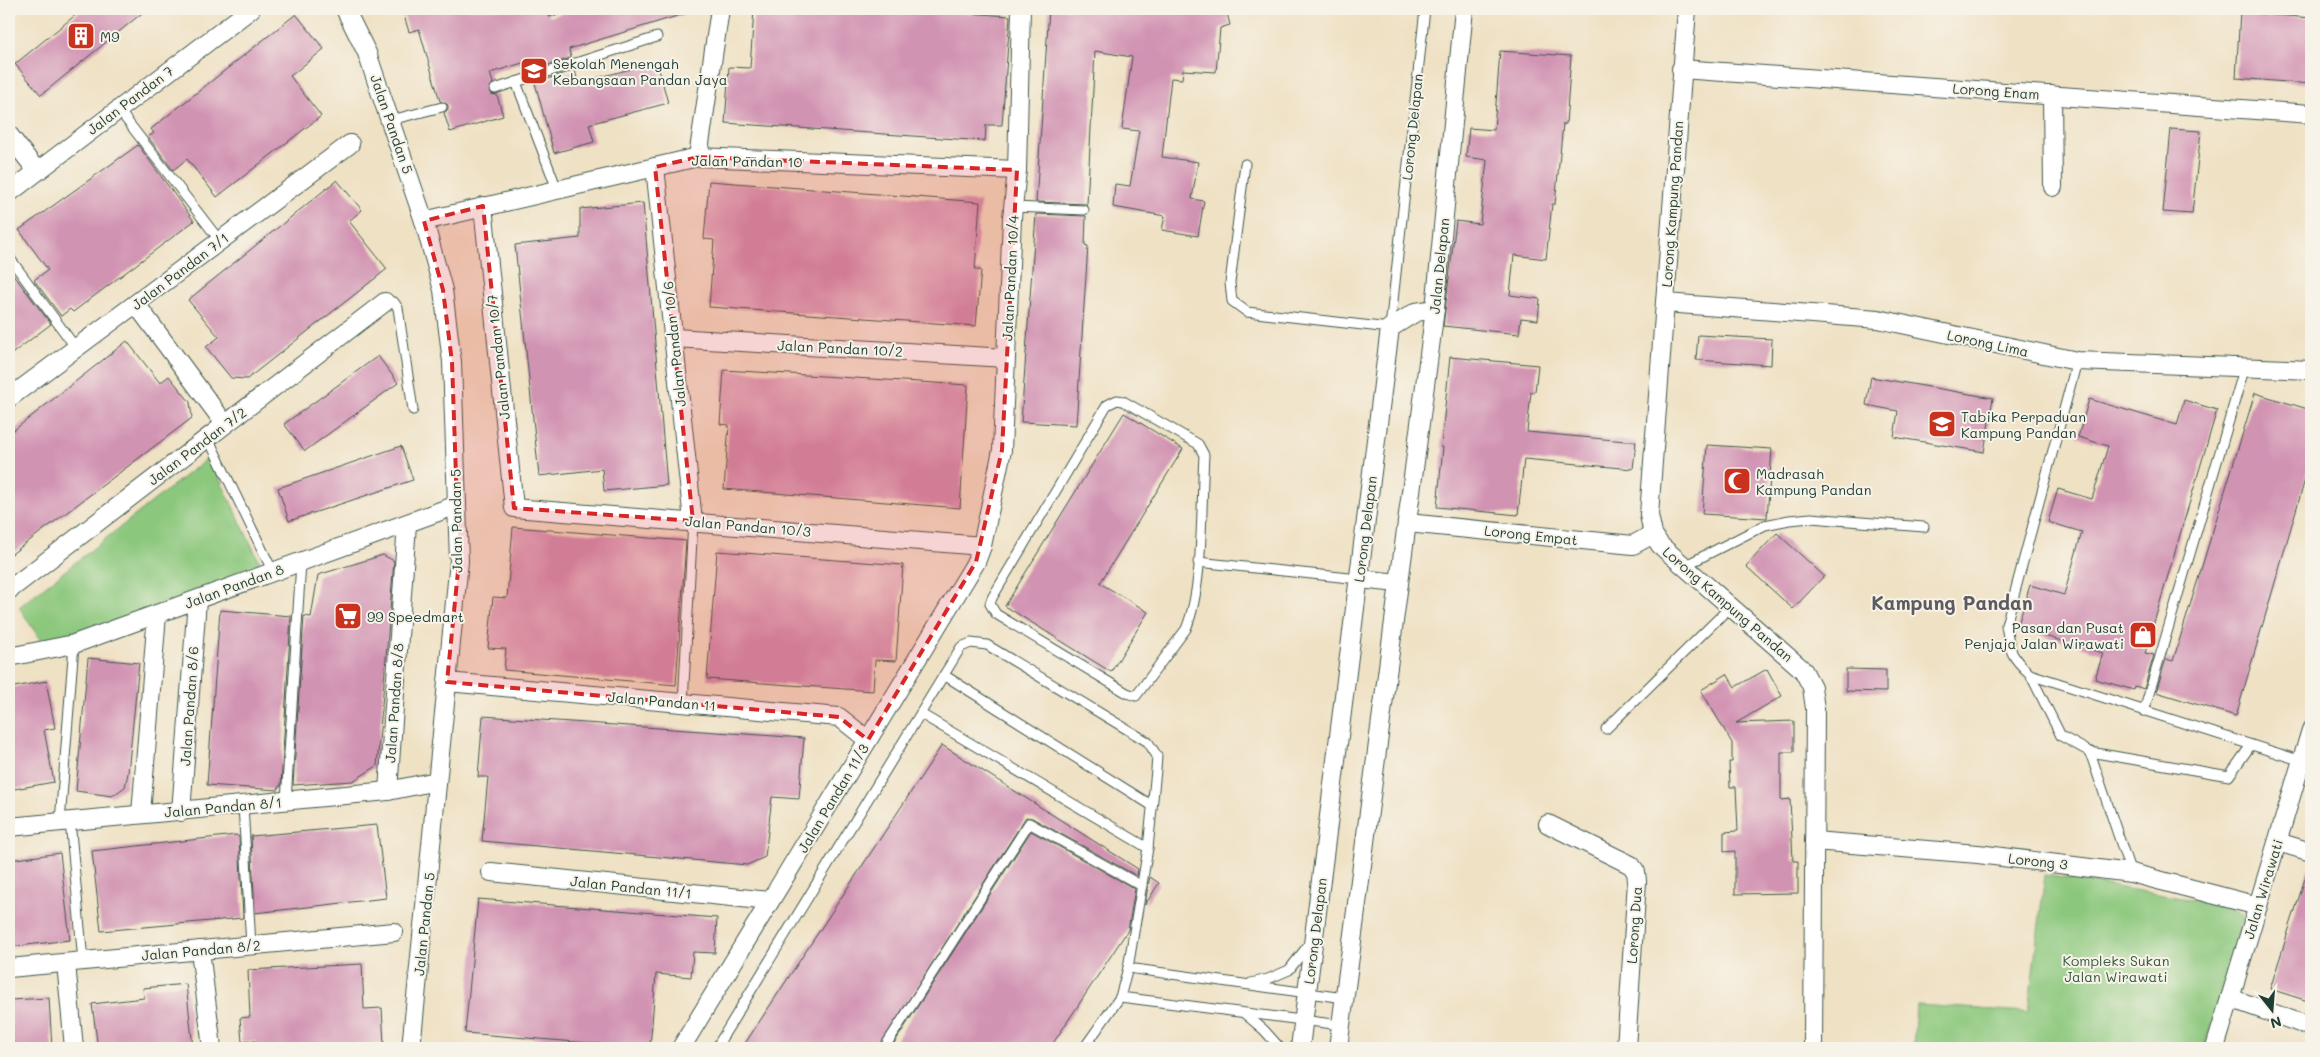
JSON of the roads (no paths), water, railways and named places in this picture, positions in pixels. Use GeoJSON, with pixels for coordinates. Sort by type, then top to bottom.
{"type":"FeatureCollection","features":[{"type":"Feature","properties":{"kind":"street","name":"Jalan Pandan 7"},"geometry":{"type":"LineString","coordinates":[[9,193],[251,9]]}},
{"type":"Feature","properties":{"kind":"street","name":"Jalan Pandan 5"},"geometry":{"type":"LineString","coordinates":[[345,9],[367,53],[424,221],[443,290],[452,362],[459,561],[411,1048]]}},
{"type":"Feature","properties":{"kind":"street"},"geometry":{"type":"LineString","coordinates":[[698,157],[720,9]]}},
{"type":"Feature","properties":{"kind":"street","name":"Jalan Pandan 10/4"},"geometry":{"type":"LineString","coordinates":[[982,546],[1002,450],[1017,170],[1021,9]]}},
{"type":"Feature","properties":{"kind":"street","name":"Jalan Delapan"},"geometry":{"type":"LineString","coordinates":[[1407,522],[1435,309],[1464,9]]}},
{"type":"Feature","properties":{"kind":"street","name":"Lorong Kampung Pandan"},"geometry":{"type":"LineString","coordinates":[[1686,9],[1675,185],[1649,515],[1653,534],[1660,545],[1804,670],[1812,687],[1815,709],[1813,1048]]}},
{"type":"Feature","properties":{"kind":"street","name":"Lorong Enam"},"geometry":{"type":"LineString","coordinates":[[1681,69],[2311,114]]}},
{"type":"Feature","properties":{"kind":"street"},"geometry":{"type":"LineString","coordinates":[[2052,95],[2053,187]]}},
{"type":"Feature","properties":{"kind":"street"},"geometry":{"type":"LineString","coordinates":[[9,136],[37,171]]}},
{"type":"Feature","properties":{"kind":"street","name":"Jalan Pandan 7/1"},"geometry":{"type":"LineString","coordinates":[[9,398],[350,144]]}},
{"type":"Feature","properties":{"kind":"street","name":"Jalan Pandan 10"},"geometry":{"type":"LineString","coordinates":[[424,221],[698,157],[1017,170]]}},
{"type":"Feature","properties":{"kind":"street","name":"Jalan Pandan 10/6"},"geometry":{"type":"LineString","coordinates":[[655,167],[693,521]]}},
{"type":"Feature","properties":{"kind":"street","name":"Jalan Pandan 10/7"},"geometry":{"type":"LineString","coordinates":[[483,206],[514,508]]}},
{"type":"Feature","properties":{"kind":"street","name":"Jalan Pandan 7/2"},"geometry":{"type":"LineString","coordinates":[[9,590],[385,302]]}},
{"type":"Feature","properties":{"kind":"street"},"geometry":{"type":"LineString","coordinates":[[136,304],[225,424]]}},
{"type":"Feature","properties":{"kind":"street","name":"Lorong Lima"},"geometry":{"type":"LineString","coordinates":[[1665,304],[1878,319],[2077,361],[2311,370]]}},
{"type":"Feature","properties":{"kind":"street"},"geometry":{"type":"LineString","coordinates":[[1390,328],[1416,312],[1435,309]]}},
{"type":"Feature","properties":{"kind":"street","name":"Lorong Delapan"},"geometry":{"type":"LineString","coordinates":[[1300,1048],[1390,328]]}},
{"type":"Feature","properties":{"kind":"street","name":"Jalan Pandan 10/2"},"geometry":{"type":"LineString","coordinates":[[674,338],[1006,358]]}},
{"type":"Feature","properties":{"kind":"street","name":"Jalan Pandan 8"},"geometry":{"type":"LineString","coordinates":[[11,651],[74,644],[458,505]]}},
{"type":"Feature","properties":{"kind":"street","name":"Jalan Pandan 10/3"},"geometry":{"type":"LineString","coordinates":[[514,508],[693,521],[982,546]]}},
{"type":"Feature","properties":{"kind":"street"},"geometry":{"type":"LineString","coordinates":[[1338,1048],[1407,522]]}},
{"type":"Feature","properties":{"kind":"street","name":"Lorong Empat"},"geometry":{"type":"LineString","coordinates":[[1407,522],[1633,545],[1653,534]]}},
{"type":"Feature","properties":{"kind":"street","name":"Jalan Pandan 8/8"},"geometry":{"type":"LineString","coordinates":[[388,791],[407,524]]}},
{"type":"Feature","properties":{"kind":"street","name":"Jalan Pandan 11/3"},"geometry":{"type":"LineString","coordinates":[[681,1048],[976,562],[982,546]]}},
{"type":"Feature","properties":{"kind":"street"},"geometry":{"type":"LineString","coordinates":[[1359,579],[1399,583]]}},
{"type":"Feature","properties":{"kind":"street","name":"Jalan Pandan 8/6"},"geometry":{"type":"LineString","coordinates":[[181,812],[197,600]]}},
{"type":"Feature","properties":{"kind":"street"},"geometry":{"type":"LineString","coordinates":[[141,814],[156,614]]}},
{"type":"Feature","properties":{"kind":"street","name":"Jalan Pandan 11"},"geometry":{"type":"LineString","coordinates":[[447,682],[839,717],[868,740]]}},
{"type":"Feature","properties":{"kind":"street","name":"Jalan Wirawati"},"geometry":{"type":"LineString","coordinates":[[2215,1048],[2311,730]]}},
{"type":"Feature","properties":{"kind":"street","name":"Jalan Pandan 8/1"},"geometry":{"type":"LineString","coordinates":[[9,827],[388,791],[437,781]]}},
{"type":"Feature","properties":{"kind":"street","name":"Lorong Dua"},"geometry":{"type":"LineString","coordinates":[[1548,824],[1631,865],[1636,872],[1637,881],[1626,1048]]}},
{"type":"Feature","properties":{"kind":"street","name":"Lorong 3"},"geometry":{"type":"LineString","coordinates":[[1814,841],[1997,856],[2130,873],[2258,906]]}},
{"type":"Feature","properties":{"kind":"street"},"geometry":{"type":"LineString","coordinates":[[2278,842],[2311,852]]}},
{"type":"Feature","properties":{"kind":"street","name":"Jalan Pandan 11/1"},"geometry":{"type":"LineString","coordinates":[[491,872],[770,901]]}},
{"type":"Feature","properties":{"kind":"street","name":"Jalan Pandan 8/2"},"geometry":{"type":"LineString","coordinates":[[9,968],[394,932]]}},
{"type":"Feature","properties":{"kind":"street"},"geometry":{"type":"LineString","coordinates":[[200,950],[212,1048]]}},
{"type":"Feature","properties":{"kind":"street"},"geometry":{"type":"LineString","coordinates":[[74,1048],[75,962]]}},
{"type":"Feature","properties":{"kind":"street"},"geometry":{"type":"LineString","coordinates":[[2230,998],[2311,1027]]}},
{"type":"Feature","properties":{"kind":"lane","name":"Lorong Delapan"},"geometry":{"type":"LineString","coordinates":[[1390,328],[1425,9]]}},
{"type":"Feature","properties":{"kind":"lane"},"geometry":{"type":"LineString","coordinates":[[495,89],[657,37]]}},
{"type":"Feature","properties":{"kind":"lane"},"geometry":{"type":"LineString","coordinates":[[516,82],[557,189]]}},
{"type":"Feature","properties":{"kind":"lane"},"geometry":{"type":"LineString","coordinates":[[390,120],[442,107]]}},
{"type":"Feature","properties":{"kind":"lane"},"geometry":{"type":"LineString","coordinates":[[118,109],[220,242]]}},
{"type":"Feature","properties":{"kind":"lane"},"geometry":{"type":"LineString","coordinates":[[1244,164],[1230,283],[1232,301],[1247,312],[1390,328]]}},
{"type":"Feature","properties":{"kind":"lane"},"geometry":{"type":"LineString","coordinates":[[1014,208],[1084,210]]}},
{"type":"Feature","properties":{"kind":"lane"},"geometry":{"type":"LineString","coordinates":[[9,256],[76,348]]}},
{"type":"Feature","properties":{"kind":"lane"},"geometry":{"type":"LineString","coordinates":[[385,302],[394,302],[398,308],[413,410]]}},
{"type":"Feature","properties":{"kind":"lane"},"geometry":{"type":"LineString","coordinates":[[2077,361],[2006,625],[2014,659],[2030,674],[2061,736],[2090,752],[2229,776],[2251,745]]}},
{"type":"Feature","properties":{"kind":"lane"},"geometry":{"type":"LineString","coordinates":[[2144,711],[2245,366]]}},
{"type":"Feature","properties":{"kind":"lane"},"geometry":{"type":"LineString","coordinates":[[1117,400],[1123,401],[1198,444],[1203,451],[1198,562],[1193,607],[1186,629],[1136,696],[1127,693],[996,614],[990,604],[1107,405],[1117,400]]}},
{"type":"Feature","properties":{"kind":"lane"},"geometry":{"type":"LineString","coordinates":[[208,438],[273,572]]}},
{"type":"Feature","properties":{"kind":"lane"},"geometry":{"type":"LineString","coordinates":[[1684,566],[1765,525],[1789,520],[1812,518],[1924,527]]}},
{"type":"Feature","properties":{"kind":"lane"},"geometry":{"type":"LineString","coordinates":[[683,703],[693,521]]}},
{"type":"Feature","properties":{"kind":"lane"},"geometry":{"type":"LineString","coordinates":[[286,801],[301,562]]}},
{"type":"Feature","properties":{"kind":"lane"},"geometry":{"type":"LineString","coordinates":[[1198,562],[1359,579]]}},
{"type":"Feature","properties":{"kind":"lane"},"geometry":{"type":"LineString","coordinates":[[1606,729],[1730,607]]}},
{"type":"Feature","properties":{"kind":"lane"},"geometry":{"type":"LineString","coordinates":[[716,1048],[961,647],[971,643],[986,645],[1148,742],[1157,756],[1148,848],[1128,968],[1120,997],[1084,1048]]}},
{"type":"Feature","properties":{"kind":"lane"},"geometry":{"type":"LineString","coordinates":[[74,644],[65,822],[75,962]]}},
{"type":"Feature","properties":{"kind":"lane"},"geometry":{"type":"LineString","coordinates":[[2030,674],[2302,761]]}},
{"type":"Feature","properties":{"kind":"lane"},"geometry":{"type":"LineString","coordinates":[[944,675],[1151,805]]}},
{"type":"Feature","properties":{"kind":"lane"},"geometry":{"type":"LineString","coordinates":[[921,714],[1148,848]]}},
{"type":"Feature","properties":{"kind":"lane"},"geometry":{"type":"LineString","coordinates":[[2090,752],[2130,873]]}},
{"type":"Feature","properties":{"kind":"lane"},"geometry":{"type":"LineString","coordinates":[[243,805],[251,946]]}},
{"type":"Feature","properties":{"kind":"lane"},"geometry":{"type":"LineString","coordinates":[[884,1048],[1028,823],[1142,886]]}},
{"type":"Feature","properties":{"kind":"lane"},"geometry":{"type":"LineString","coordinates":[[1246,985],[1290,970],[1314,937]]}},
{"type":"Feature","properties":{"kind":"lane"},"geometry":{"type":"LineString","coordinates":[[1128,968],[1344,998]]}},
{"type":"Feature","properties":{"kind":"lane"},"geometry":{"type":"LineString","coordinates":[[1120,997],[1341,1025]]}},
{"type":"Feature","properties":{"kind":"lane"},"geometry":{"type":"LineString","coordinates":[[1243,1013],[1264,1030],[1280,1048]]}},
{"type":"Feature","properties":{"kind":"place","name":"M9"},"geometry":{"type":"Point","coordinates":[81,36]}},
{"type":"Feature","properties":{"kind":"place","name":"Sekolah Menengah Kebangsaan Pandan Jaya"},"geometry":{"type":"Point","coordinates":[534,71]}},
{"type":"Feature","properties":{"kind":"place","name":"Tabika Perpaduan Kampung Pandan"},"geometry":{"type":"Point","coordinates":[1942,424]}},
{"type":"Feature","properties":{"kind":"place","name":"Madrasah Kampung Pandan"},"geometry":{"type":"Point","coordinates":[1737,481]}},
{"type":"Feature","properties":{"kind":"place","name":"99 Speedmart"},"geometry":{"type":"Point","coordinates":[348,616]}},
{"type":"Feature","properties":{"kind":"place","name":"Pasar dan Pusat Penjaja Jalan Wirawati"},"geometry":{"type":"Point","coordinates":[2143,635]}},
{"type":"Feature","properties":{"kind":"district","name":"Kampung Pandan"},"geometry":{"type":"Point","coordinates":[1952,602]}},
{"type":"Feature","properties":{"kind":"park label","name":"Kompleks Sukan Jalan Wirawati"},"geometry":{"type":"Point","coordinates":[2116,968]}}]}
